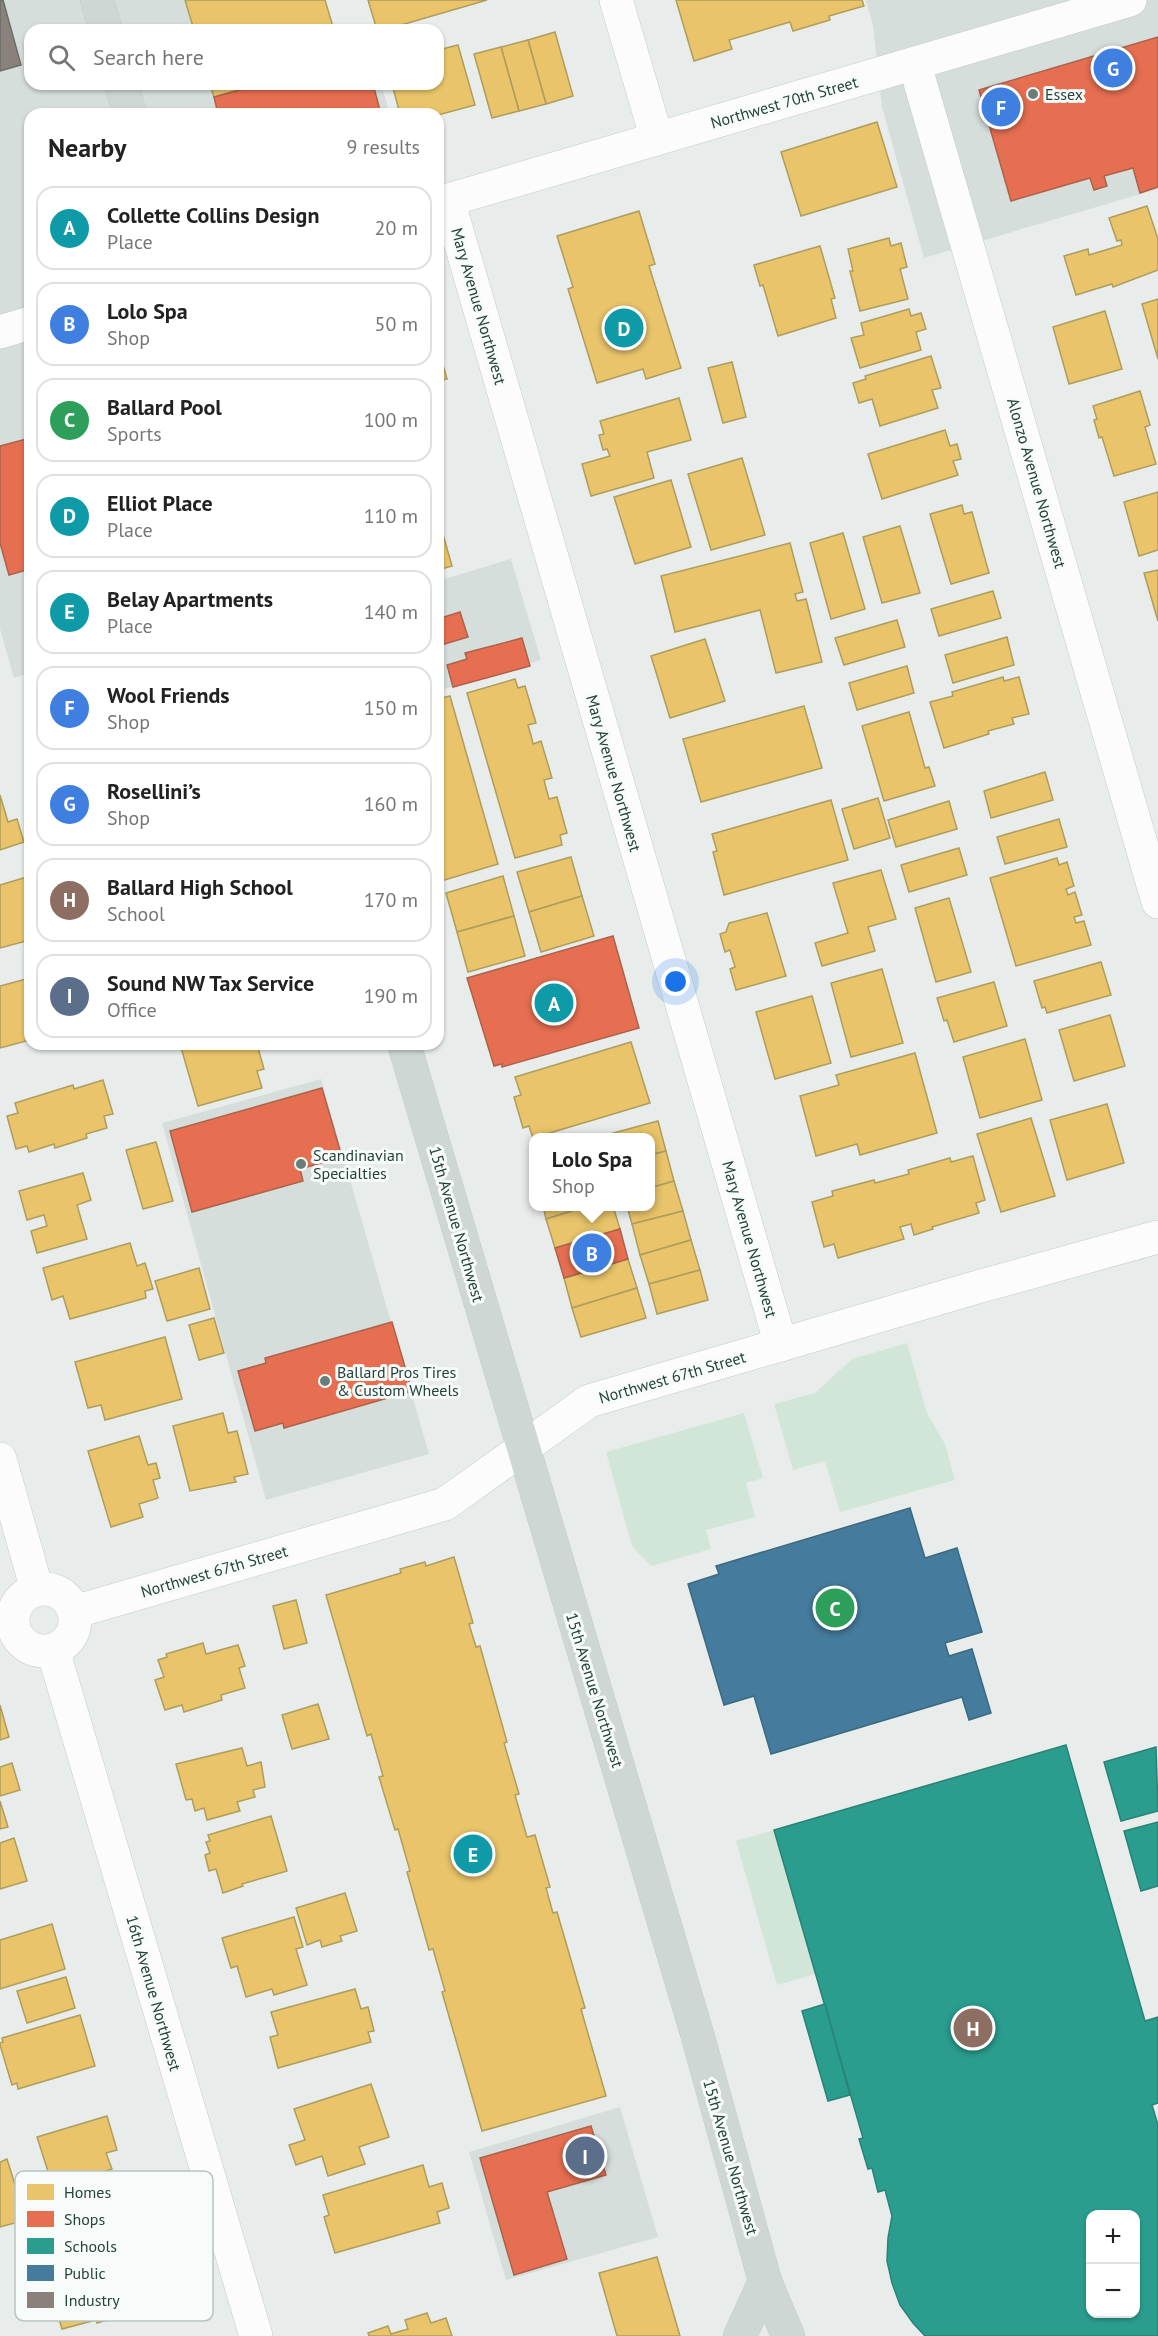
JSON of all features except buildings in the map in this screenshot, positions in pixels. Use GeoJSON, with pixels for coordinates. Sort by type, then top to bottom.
{"type":"FeatureCollection","features":[{"type":"Feature","properties":{"kind":"main road"},"geometry":{"type":"LineString","coordinates":[[97,0],[104,24]]}},
{"type":"Feature","properties":{"kind":"main road"},"geometry":{"type":"LineString","coordinates":[[123,90],[128,108]]}},
{"type":"Feature","properties":{"kind":"main road","name":"15th Avenue Northwest"},"geometry":{"type":"LineString","coordinates":[[406,1050],[698,2037],[765,2281],[788,2336]]}},
{"type":"Feature","properties":{"kind":"main road"},"geometry":{"type":"LineString","coordinates":[[740,2336],[765,2281]]}},
{"type":"Feature","properties":{"kind":"street"},"geometry":{"type":"LineString","coordinates":[[616,0],[657,139]]}},
{"type":"Feature","properties":{"kind":"street","name":"Northwest 70th Street"},"geometry":{"type":"LineString","coordinates":[[444,201],[1129,0]]}},
{"type":"Feature","properties":{"kind":"street","name":"Alonzo Avenue Northwest"},"geometry":{"type":"LineString","coordinates":[[915,64],[1158,902]]}},
{"type":"Feature","properties":{"kind":"street","name":"Mary Avenue Northwest"},"geometry":{"type":"LineString","coordinates":[[444,204],[781,1345]]}},
{"type":"Feature","properties":{"kind":"street"},"geometry":{"type":"LineString","coordinates":[[0,332],[24,325]]}},
{"type":"Feature","properties":{"kind":"street","name":"Northwest 67th Street"},"geometry":{"type":"LineString","coordinates":[[74,1612],[445,1504],[589,1401],[1158,1237]]}},
{"type":"Feature","properties":{"kind":"street"},"geometry":{"type":"LineString","coordinates":[[0,1459],[38,1590]]}},
{"type":"Feature","properties":{"kind":"street"},"geometry":{"type":"LineString","coordinates":[[38,1590],[52,1590],[61,1594],[69,1600],[74,1612],[74,1628],[70,1637],[63,1645],[53,1650],[32,1649],[7,1631],[18,1603],[24,1596],[38,1590]]}},
{"type":"Feature","properties":{"kind":"street","name":"16th Avenue Northwest"},"geometry":{"type":"LineString","coordinates":[[53,1650],[207,2171]]}},
{"type":"Feature","properties":{"kind":"street","name":"16th Avenue Northwest"},"geometry":{"type":"LineString","coordinates":[[213,2191],[256,2336]]}},
{"type":"Feature","properties":{"kind":"shaded area"},"geometry":{"type":"Polygon","coordinates":[[[0,0],[185,0],[192,24],[24,24],[24,90],[212,90],[214,97],[239,90],[383,90],[388,108],[24,108],[24,675],[14,678],[0,629],[0,0]]]}},
{"type":"Feature","properties":{"kind":"shaded area"},"geometry":{"type":"Polygon","coordinates":[[[866,0],[1158,0],[1158,189],[924,258],[882,107],[873,26],[866,0]]]}},
{"type":"Feature","properties":{"kind":"shaded area"},"geometry":{"type":"Polygon","coordinates":[[[511,559],[541,660],[444,689],[444,579],[511,559]]]}},
{"type":"Feature","properties":{"kind":"shaded area"},"geometry":{"type":"Polygon","coordinates":[[[321,1079],[429,1454],[266,1500],[162,1123],[321,1079]]]}},
{"type":"Feature","properties":{"kind":"shaded area"},"geometry":{"type":"Polygon","coordinates":[[[620,2107],[658,2237],[506,2280],[469,2152],[620,2107]]]}},
{"type":"Feature","properties":{"kind":"green space"},"geometry":{"type":"Polygon","coordinates":[[[907,1343],[927,1413],[945,1444],[955,1480],[840,1512],[825,1461],[793,1470],[774,1404],[815,1393],[852,1359],[907,1343]]]}},
{"type":"Feature","properties":{"kind":"green space"},"geometry":{"type":"Polygon","coordinates":[[[744,1413],[763,1478],[746,1483],[755,1517],[706,1530],[711,1549],[651,1566],[632,1546],[606,1452],[744,1413]]]}},
{"type":"Feature","properties":{"kind":"green space"},"geometry":{"type":"Polygon","coordinates":[[[774,1830],[815,1974],[777,1985],[736,1841],[774,1830]]]}},
{"type":"Feature","properties":{"kind":"place","name":"Rosellini’s"},"geometry":{"type":"Point","coordinates":[1113,68]}},
{"type":"Feature","properties":{"kind":"place","name":"Essex"},"geometry":{"type":"Point","coordinates":[1033,94]}},
{"type":"Feature","properties":{"kind":"place","name":"Wool Friends"},"geometry":{"type":"Point","coordinates":[1001,107]}},
{"type":"Feature","properties":{"kind":"place","name":"Elliot Place"},"geometry":{"type":"Point","coordinates":[624,328]}},
{"type":"Feature","properties":{"kind":"place","name":"Collette Collins Design"},"geometry":{"type":"Point","coordinates":[554,1003]}},
{"type":"Feature","properties":{"kind":"place","name":"Scandinavian Specialties"},"geometry":{"type":"Point","coordinates":[301,1164]}},
{"type":"Feature","properties":{"kind":"place","name":"Lolo Spa"},"geometry":{"type":"Point","coordinates":[592,1253]}},
{"type":"Feature","properties":{"kind":"place","name":"Ballard Pros Tires & Custom Wheels"},"geometry":{"type":"Point","coordinates":[325,1381]}},
{"type":"Feature","properties":{"kind":"place","name":"Ballard Pool"},"geometry":{"type":"Point","coordinates":[835,1608]}},
{"type":"Feature","properties":{"kind":"place","name":"Belay Apartments"},"geometry":{"type":"Point","coordinates":[473,1854]}},
{"type":"Feature","properties":{"kind":"place","name":"Ballard High School"},"geometry":{"type":"Point","coordinates":[973,2028]}},
{"type":"Feature","properties":{"kind":"place","name":"Sound NW Tax Service"},"geometry":{"type":"Point","coordinates":[585,2156]}}]}
